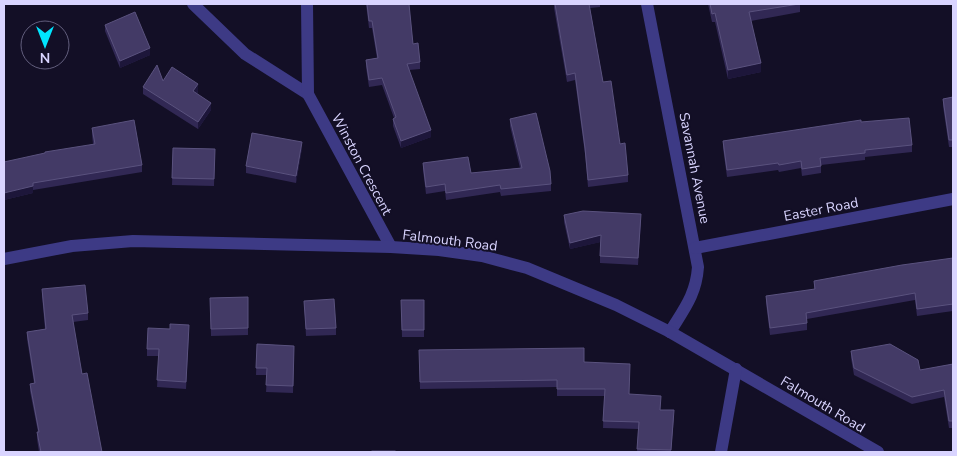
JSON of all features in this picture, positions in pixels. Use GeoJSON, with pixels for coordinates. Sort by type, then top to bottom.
{"type":"FeatureCollection","features":[{"type":"Feature","properties":{"kind":"street","name":"Winston Crescent"},"geometry":{"type":"LineString","coordinates":[[193,4],[245,54],[308,94]]}},
{"type":"Feature","properties":{"kind":"street","name":"Winston Crescent"},"geometry":{"type":"LineString","coordinates":[[307,4],[308,94],[391,247]]}},
{"type":"Feature","properties":{"kind":"street","name":"Savannah Avenue"},"geometry":{"type":"LineString","coordinates":[[648,4],[698,267],[697,282],[693,294],[670,332]]}},
{"type":"Feature","properties":{"kind":"street","name":"Easter Road"},"geometry":{"type":"LineString","coordinates":[[695,248],[953,199]]}},
{"type":"Feature","properties":{"kind":"street","name":"Falmouth Road"},"geometry":{"type":"LineString","coordinates":[[4,259],[72,246],[133,241],[391,247],[439,250],[482,256],[527,268],[616,306],[670,332],[878,452]]}},
{"type":"Feature","properties":{"kind":"street"},"geometry":{"type":"LineString","coordinates":[[721,452],[736,369]]}},
{"type":"Feature","properties":{"kind":"building"},"geometry":{"type":"Polygon","coordinates":[[[367,4],[409,4],[413,44],[418,43],[420,62],[407,64],[431,130],[401,141],[393,119],[396,117],[382,78],[369,80],[366,60],[378,58],[372,21],[369,21],[367,4]]]}},
{"type":"Feature","properties":{"kind":"building"},"geometry":{"type":"Polygon","coordinates":[[[555,4],[589,4],[603,82],[611,81],[620,144],[625,143],[628,175],[588,180],[575,73],[567,75],[555,4]]]}},
{"type":"Feature","properties":{"kind":"building"},"geometry":{"type":"Polygon","coordinates":[[[710,4],[799,4],[749,12],[761,63],[728,70],[715,13],[712,14],[710,4]]]}},
{"type":"Feature","properties":{"kind":"building"},"geometry":{"type":"Polygon","coordinates":[[[135,12],[150,48],[120,61],[105,25],[135,12]]]}},
{"type":"Feature","properties":{"kind":"building"},"geometry":{"type":"Polygon","coordinates":[[[157,65],[163,81],[172,67],[198,84],[193,91],[211,103],[198,122],[143,87],[157,65]]]}},
{"type":"Feature","properties":{"kind":"building"},"geometry":{"type":"Polygon","coordinates":[[[953,97],[953,140],[949,140],[943,99],[953,97]]]}},
{"type":"Feature","properties":{"kind":"building"},"geometry":{"type":"Polygon","coordinates":[[[536,113],[550,171],[551,184],[501,189],[500,185],[446,193],[445,184],[426,187],[423,163],[468,157],[471,173],[522,168],[510,119],[536,113]]]}},
{"type":"Feature","properties":{"kind":"building"},"geometry":{"type":"Polygon","coordinates":[[[909,118],[912,145],[865,150],[865,153],[820,158],[821,166],[802,169],[801,161],[727,170],[723,141],[861,120],[861,122],[909,118]]]}},
{"type":"Feature","properties":{"kind":"building"},"geometry":{"type":"Polygon","coordinates":[[[134,120],[142,165],[33,183],[33,186],[4,193],[4,162],[45,152],[95,144],[92,128],[134,120]]]}},
{"type":"Feature","properties":{"kind":"building"},"geometry":{"type":"Polygon","coordinates":[[[252,133],[302,142],[296,176],[246,166],[252,133]]]}},
{"type":"Feature","properties":{"kind":"building"},"geometry":{"type":"Polygon","coordinates":[[[173,148],[215,149],[214,179],[172,178],[173,148]]]}},
{"type":"Feature","properties":{"kind":"building"},"geometry":{"type":"Polygon","coordinates":[[[583,211],[641,214],[638,258],[600,256],[601,235],[570,243],[564,215],[583,211]]]}},
{"type":"Feature","properties":{"kind":"building"},"geometry":{"type":"Polygon","coordinates":[[[953,258],[953,304],[917,309],[915,293],[806,313],[807,323],[770,328],[766,296],[815,289],[814,281],[953,258]]]}},
{"type":"Feature","properties":{"kind":"building"},"geometry":{"type":"Polygon","coordinates":[[[85,285],[88,313],[72,315],[82,374],[87,373],[102,452],[41,452],[30,384],[35,383],[27,332],[46,329],[42,289],[85,285]]]}},
{"type":"Feature","properties":{"kind":"building"},"geometry":{"type":"Polygon","coordinates":[[[248,297],[248,328],[211,329],[210,298],[248,297]]]}},
{"type":"Feature","properties":{"kind":"building"},"geometry":{"type":"Polygon","coordinates":[[[334,299],[336,328],[306,329],[304,301],[334,299]]]}},
{"type":"Feature","properties":{"kind":"building"},"geometry":{"type":"Polygon","coordinates":[[[401,300],[424,300],[424,330],[402,330],[401,300]]]}},
{"type":"Feature","properties":{"kind":"building"},"geometry":{"type":"Polygon","coordinates":[[[170,324],[189,325],[186,382],[157,380],[159,349],[147,349],[148,328],[170,329],[170,324]]]}},
{"type":"Feature","properties":{"kind":"building"},"geometry":{"type":"Polygon","coordinates":[[[257,344],[294,346],[293,386],[266,385],[267,368],[256,368],[257,344]]]}},
{"type":"Feature","properties":{"kind":"building"},"geometry":{"type":"Polygon","coordinates":[[[890,344],[918,360],[920,370],[953,364],[953,421],[949,421],[944,390],[912,397],[854,368],[851,351],[890,344]]]}},
{"type":"Feature","properties":{"kind":"building"},"geometry":{"type":"Polygon","coordinates":[[[584,348],[584,362],[630,364],[629,394],[661,396],[660,410],[674,410],[671,450],[637,449],[639,422],[603,421],[605,389],[557,389],[557,380],[420,382],[419,350],[584,348]]]}},
{"type":"Feature","properties":{"kind":"building"},"geometry":{"type":"Polygon","coordinates":[[[395,451],[395,452],[372,452],[395,451]]]}}]}
